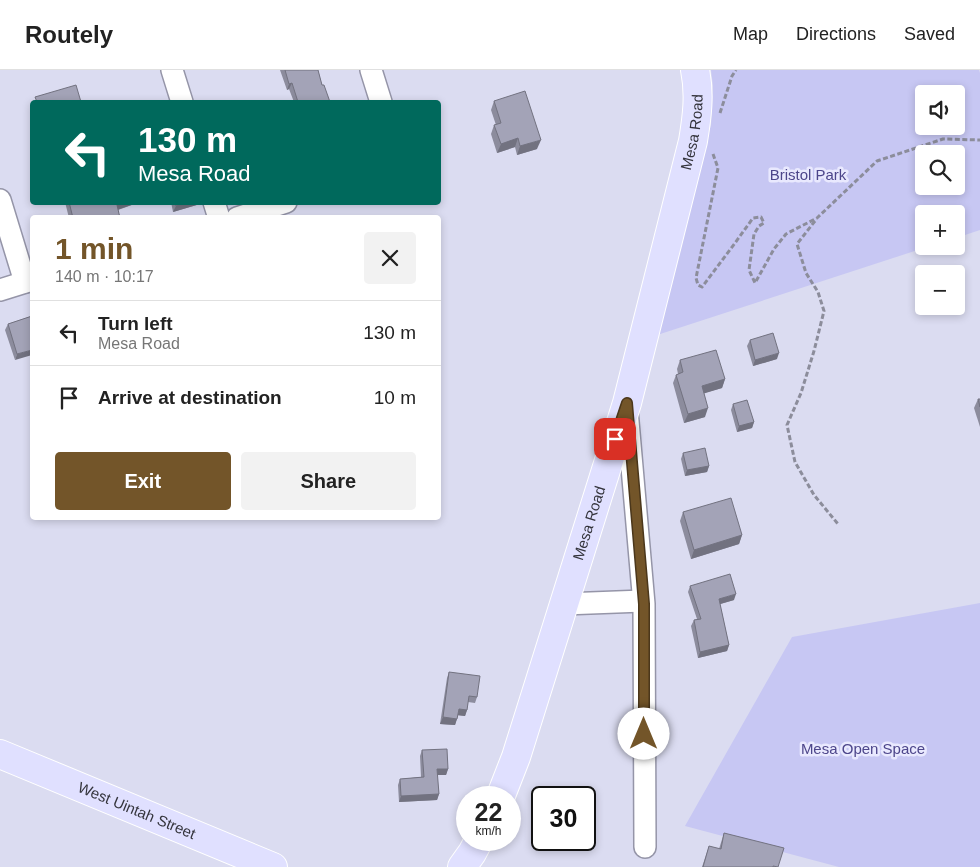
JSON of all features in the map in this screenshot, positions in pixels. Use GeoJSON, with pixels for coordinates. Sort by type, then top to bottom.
{"type":"FeatureCollection","features":[{"type":"Feature","properties":{"kind":"main road","name":"Mesa Road"},"geometry":{"type":"LineString","coordinates":[[505,786],[516,757],[627,403],[693,141],[698,107],[695,70]]}},
{"type":"Feature","properties":{"kind":"main road","name":"West Uintah Street"},"geometry":{"type":"LineString","coordinates":[[0,754],[274,867]]}},
{"type":"Feature","properties":{"kind":"main road"},"geometry":{"type":"LineString","coordinates":[[462,867],[474,851]]}},
{"type":"Feature","properties":{"kind":"street"},"geometry":{"type":"LineString","coordinates":[[172,70],[181,100]]}},
{"type":"Feature","properties":{"kind":"street"},"geometry":{"type":"LineString","coordinates":[[371,70],[380,100]]}},
{"type":"Feature","properties":{"kind":"street"},"geometry":{"type":"LineString","coordinates":[[0,200],[29,281],[0,290]]}},
{"type":"Feature","properties":{"kind":"street"},"geometry":{"type":"LineString","coordinates":[[246,215],[277,205]]}},
{"type":"Feature","properties":{"kind":"street"},"geometry":{"type":"LineString","coordinates":[[627,403],[643,601],[645,847]]}},
{"type":"Feature","properties":{"kind":"street"},"geometry":{"type":"LineString","coordinates":[[564,604],[643,601]]}},
{"type":"Feature","properties":{"kind":"path"},"geometry":{"type":"LineString","coordinates":[[718,119],[732,76],[736,70]]}},
{"type":"Feature","properties":{"kind":"path"},"geometry":{"type":"LineString","coordinates":[[838,524],[814,495],[795,462],[787,425],[801,393],[824,311],[818,292],[806,273],[796,244],[817,218],[877,161],[943,139],[980,140]]}},
{"type":"Feature","properties":{"kind":"path"},"geometry":{"type":"LineString","coordinates":[[713,152],[718,168],[696,278],[698,285],[702,287],[753,218],[761,217],[764,223],[759,226],[754,234],[749,270],[754,282],[774,249],[786,234],[817,218]]}},
{"type":"Feature","properties":{"kind":"green space","name":"Bristol Park"},"geometry":{"type":"Polygon","coordinates":[[[711,70],[979,70],[980,230],[965,235],[965,205],[915,205],[915,251],[651,337],[711,125],[713,86],[711,70]]]}},
{"type":"Feature","properties":{"kind":"green space","name":"Mesa Open Space"},"geometry":{"type":"Polygon","coordinates":[[[980,603],[980,867],[839,867],[685,826],[792,637],[980,603]]]}},
{"type":"Feature","properties":{"kind":"building"},"geometry":{"type":"Polygon","coordinates":[[[285,70],[318,70],[322,85],[324,85],[329,100],[297,100],[292,83],[289,84],[285,70]]]}},
{"type":"Feature","properties":{"kind":"building"},"geometry":{"type":"Polygon","coordinates":[[[76,85],[80,100],[36,100],[35,97],[76,85]]]}},
{"type":"Feature","properties":{"kind":"building"},"geometry":{"type":"Polygon","coordinates":[[[525,91],[541,140],[520,146],[518,138],[501,144],[494,125],[501,123],[494,101],[525,91]]]}},
{"type":"Feature","properties":{"kind":"building"},"geometry":{"type":"Polygon","coordinates":[[[70,205],[117,205],[119,215],[72,215],[70,205]]]}},
{"type":"Feature","properties":{"kind":"building"},"geometry":{"type":"Polygon","coordinates":[[[30,317],[30,351],[17,354],[8,324],[30,317]]]}},
{"type":"Feature","properties":{"kind":"building"},"geometry":{"type":"Polygon","coordinates":[[[773,333],[779,353],[755,360],[750,340],[773,333]]]}},
{"type":"Feature","properties":{"kind":"building"},"geometry":{"type":"Polygon","coordinates":[[[716,350],[725,379],[702,386],[708,408],[688,414],[676,375],[683,372],[680,360],[716,350]]]}},
{"type":"Feature","properties":{"kind":"building"},"geometry":{"type":"Polygon","coordinates":[[[747,400],[754,422],[739,426],[733,404],[747,400]]]}},
{"type":"Feature","properties":{"kind":"building"},"geometry":{"type":"Polygon","coordinates":[[[705,448],[709,466],[687,470],[683,453],[705,448]]]}},
{"type":"Feature","properties":{"kind":"building"},"geometry":{"type":"Polygon","coordinates":[[[731,498],[742,535],[694,550],[683,512],[731,498]]]}},
{"type":"Feature","properties":{"kind":"building"},"geometry":{"type":"Polygon","coordinates":[[[730,574],[736,594],[719,599],[729,645],[700,652],[694,620],[701,619],[690,586],[730,574]]]}},
{"type":"Feature","properties":{"kind":"building"},"geometry":{"type":"Polygon","coordinates":[[[449,672],[480,676],[477,697],[469,696],[467,710],[459,709],[457,719],[443,717],[449,672]]]}},
{"type":"Feature","properties":{"kind":"building"},"geometry":{"type":"Polygon","coordinates":[[[447,749],[448,769],[437,769],[439,794],[401,796],[400,779],[424,777],[422,750],[447,749]]]}},
{"type":"Feature","properties":{"kind":"building"},"geometry":{"type":"Polygon","coordinates":[[[724,833],[784,848],[778,867],[703,867],[709,846],[721,849],[724,833]]]}},
{"type":"Feature","properties":{"kind":"route"},"geometry":{"type":"LineString","coordinates":[[615,439],[627,403],[644,604],[644,734]]}}]}
